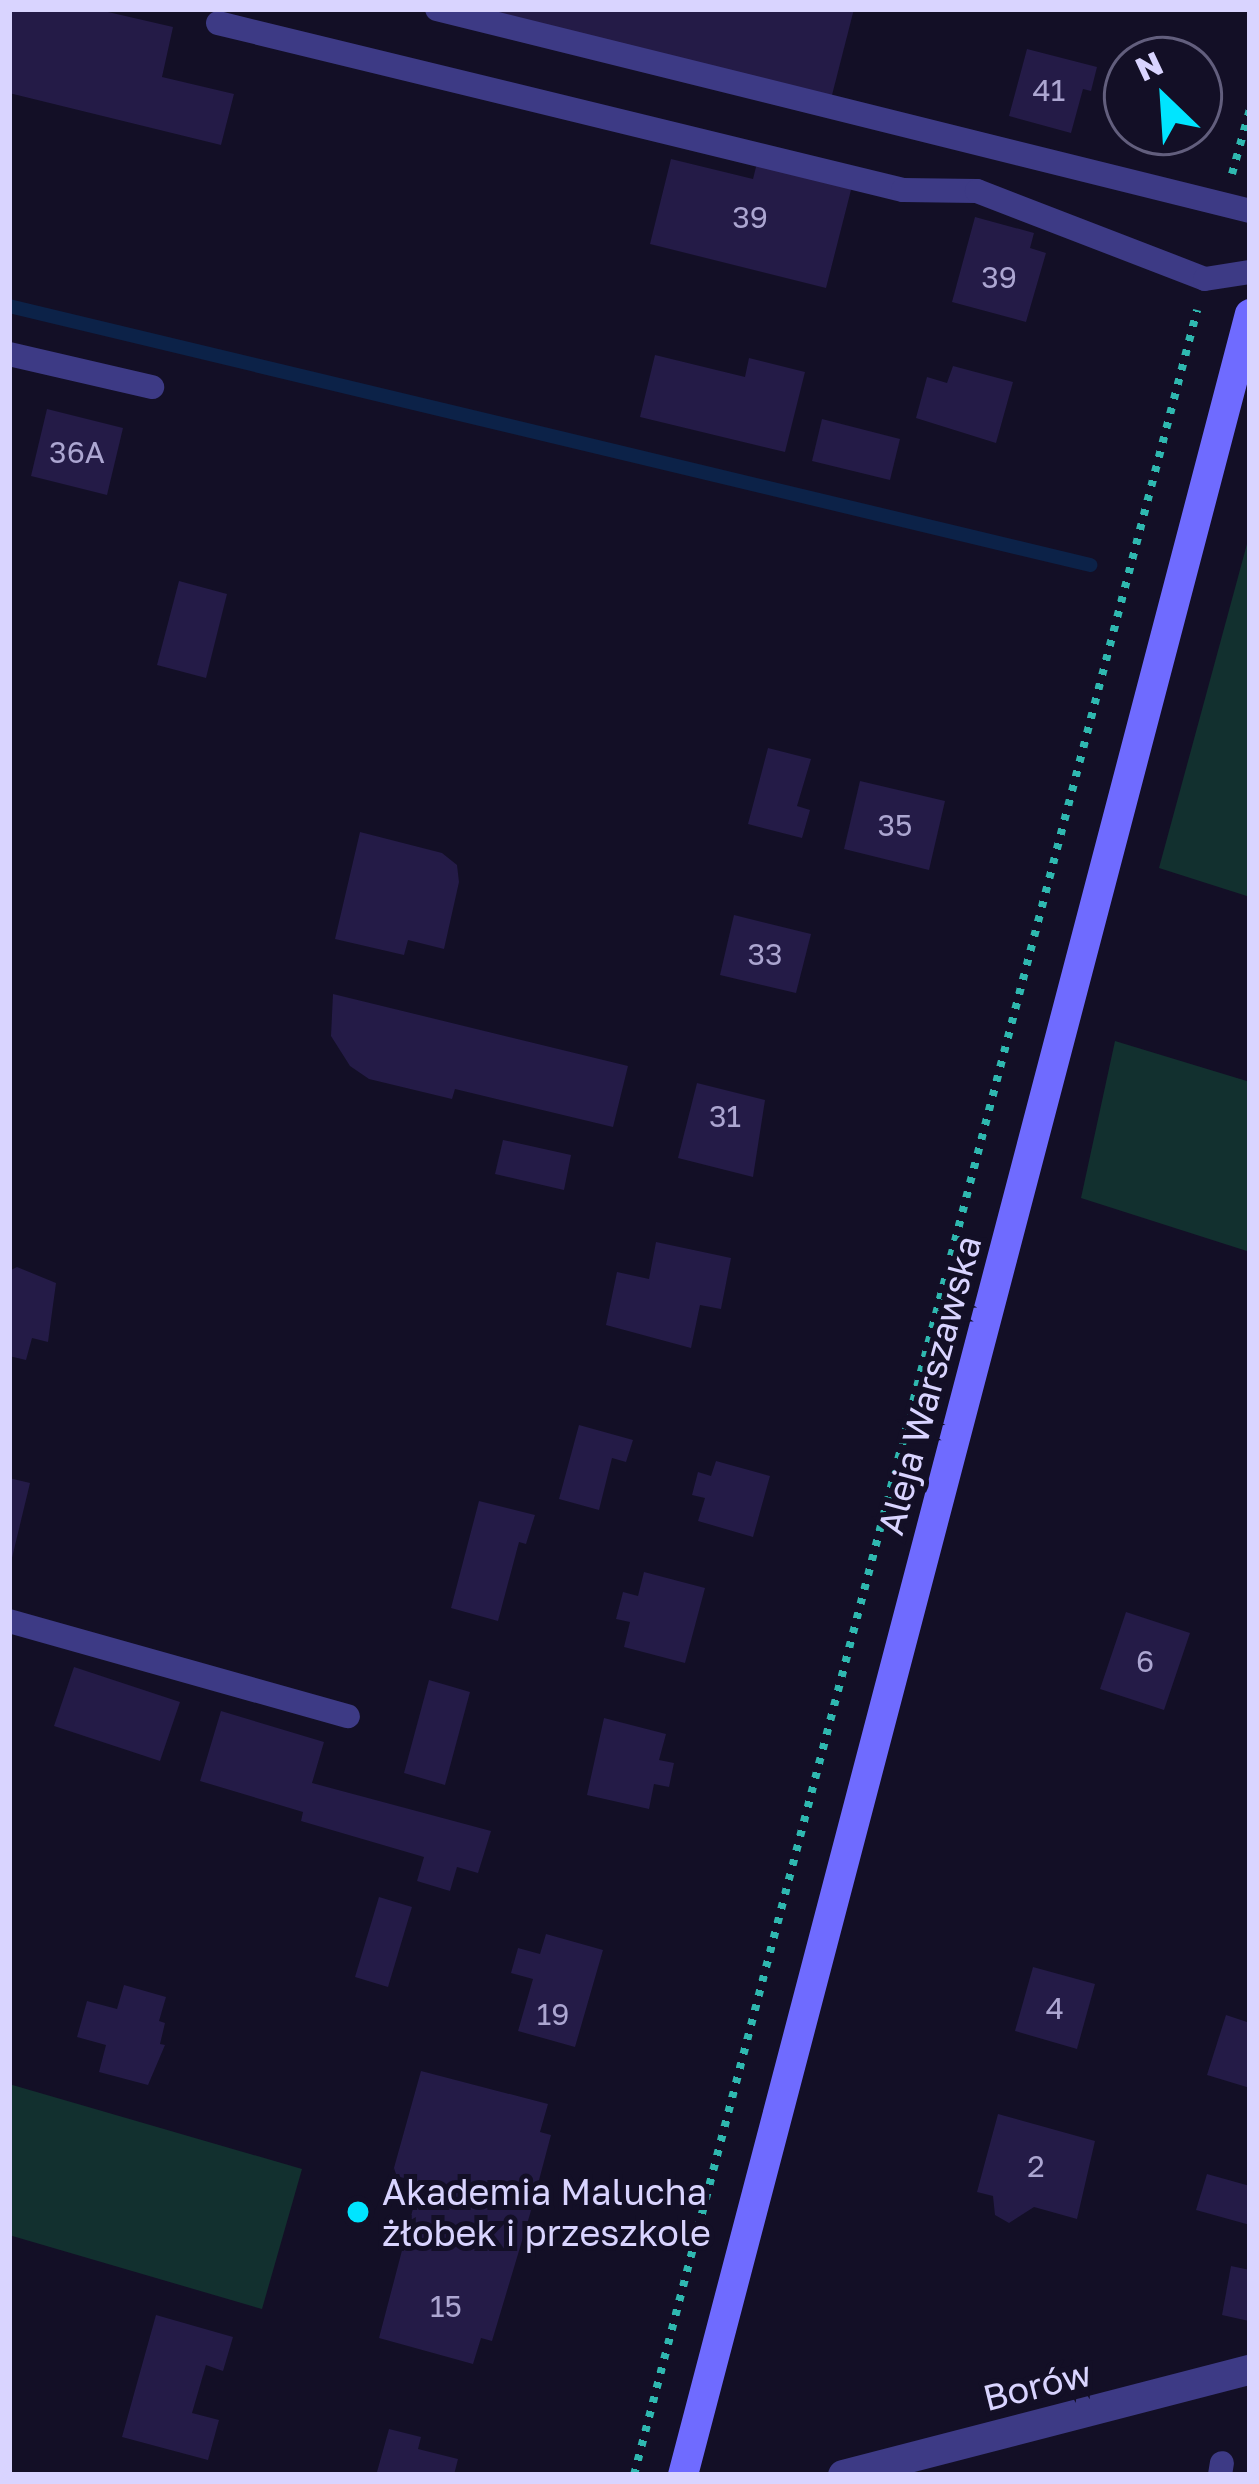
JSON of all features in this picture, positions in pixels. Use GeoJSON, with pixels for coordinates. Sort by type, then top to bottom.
{"type":"FeatureCollection","features":[{"type":"Feature","properties":{"kind":"street","name":"Aleja Warszawska"},"geometry":{"type":"LineString","coordinates":[[683,2475],[1249,320]]}},
{"type":"Feature","properties":{"kind":"street","name":"Borów"},"geometry":{"type":"LineString","coordinates":[[843,2475],[1250,2371]]}},
{"type":"Feature","properties":{"kind":"lane"},"geometry":{"type":"LineString","coordinates":[[437,9],[1250,211]]}},
{"type":"Feature","properties":{"kind":"lane"},"geometry":{"type":"LineString","coordinates":[[218,23],[903,190],[977,190],[1205,279],[1250,272]]}},
{"type":"Feature","properties":{"kind":"lane"},"geometry":{"type":"LineString","coordinates":[[9,353],[152,387]]}},
{"type":"Feature","properties":{"kind":"lane"},"geometry":{"type":"LineString","coordinates":[[9,1621],[348,1717]]}},
{"type":"Feature","properties":{"kind":"path"},"geometry":{"type":"LineString","coordinates":[[1224,201],[1250,109]]}},
{"type":"Feature","properties":{"kind":"path"},"geometry":{"type":"LineString","coordinates":[[634,2475],[1205,279]]}},
{"type":"Feature","properties":{"kind":"green space"},"geometry":{"type":"Polygon","coordinates":[[[1250,533],[1250,897],[1159,868],[1250,533]]]}},
{"type":"Feature","properties":{"kind":"green space"},"geometry":{"type":"Polygon","coordinates":[[[1115,1041],[1250,1082],[1250,1252],[1081,1198],[1115,1041]]]}},
{"type":"Feature","properties":{"kind":"green space"},"geometry":{"type":"Polygon","coordinates":[[[9,2084],[302,2169],[262,2309],[9,2235],[9,2084]]]}},
{"type":"Feature","properties":{"kind":"building"},"geometry":{"type":"Polygon","coordinates":[[[9,9],[95,9],[173,27],[162,77],[234,94],[221,145],[9,93],[9,9]]]}},
{"type":"Feature","properties":{"kind":"building"},"geometry":{"type":"Polygon","coordinates":[[[483,9],[854,9],[831,99],[483,9]]]}},
{"type":"Feature","properties":{"kind":"building"},"geometry":{"type":"Polygon","coordinates":[[[1027,49],[1097,67],[1091,91],[1083,89],[1071,133],[1009,116],[1027,49]]]}},
{"type":"Feature","properties":{"kind":"building"},"geometry":{"type":"Polygon","coordinates":[[[671,159],[753,179],[758,159],[843,180],[851,190],[826,288],[650,244],[671,159]]]}},
{"type":"Feature","properties":{"kind":"building"},"geometry":{"type":"Polygon","coordinates":[[[975,217],[1034,233],[1030,248],[1046,253],[1026,322],[952,302],[975,217]]]}},
{"type":"Feature","properties":{"kind":"building"},"geometry":{"type":"Polygon","coordinates":[[[655,355],[745,377],[749,358],[805,372],[785,452],[640,417],[655,355]]]}},
{"type":"Feature","properties":{"kind":"building"},"geometry":{"type":"Polygon","coordinates":[[[953,366],[1013,382],[996,443],[916,418],[927,377],[947,383],[953,366]]]}},
{"type":"Feature","properties":{"kind":"building"},"geometry":{"type":"Polygon","coordinates":[[[47,409],[123,428],[107,495],[31,476],[47,409]]]}},
{"type":"Feature","properties":{"kind":"building"},"geometry":{"type":"Polygon","coordinates":[[[822,419],[900,439],[890,480],[812,461],[822,419]]]}},
{"type":"Feature","properties":{"kind":"building"},"geometry":{"type":"Polygon","coordinates":[[[179,581],[227,594],[206,678],[157,665],[179,581]]]}},
{"type":"Feature","properties":{"kind":"building"},"geometry":{"type":"Polygon","coordinates":[[[768,748],[811,759],[797,806],[810,810],[802,838],[748,824],[768,748]]]}},
{"type":"Feature","properties":{"kind":"building"},"geometry":{"type":"Polygon","coordinates":[[[860,781],[945,801],[929,870],[844,849],[860,781]]]}},
{"type":"Feature","properties":{"kind":"building"},"geometry":{"type":"Polygon","coordinates":[[[360,832],[442,853],[457,865],[459,882],[444,949],[408,940],[404,955],[335,939],[360,832]]]}},
{"type":"Feature","properties":{"kind":"building"},"geometry":{"type":"Polygon","coordinates":[[[734,915],[811,934],[796,993],[720,975],[734,915]]]}},
{"type":"Feature","properties":{"kind":"building"},"geometry":{"type":"Polygon","coordinates":[[[333,994],[628,1066],[613,1127],[455,1089],[452,1099],[369,1079],[350,1066],[331,1036],[333,994]]]}},
{"type":"Feature","properties":{"kind":"building"},"geometry":{"type":"Polygon","coordinates":[[[697,1083],[765,1100],[753,1177],[678,1158],[697,1083]]]}},
{"type":"Feature","properties":{"kind":"building"},"geometry":{"type":"Polygon","coordinates":[[[503,1140],[571,1155],[564,1190],[495,1174],[503,1140]]]}},
{"type":"Feature","properties":{"kind":"building"},"geometry":{"type":"Polygon","coordinates":[[[656,1242],[731,1258],[721,1309],[700,1305],[691,1348],[606,1325],[617,1272],[649,1279],[656,1242]]]}},
{"type":"Feature","properties":{"kind":"building"},"geometry":{"type":"Polygon","coordinates":[[[17,1267],[56,1283],[48,1342],[32,1338],[26,1360],[9,1356],[9,1271],[17,1267]]]}},
{"type":"Feature","properties":{"kind":"building"},"geometry":{"type":"Polygon","coordinates":[[[579,1425],[633,1440],[626,1462],[612,1458],[599,1510],[559,1499],[579,1425]]]}},
{"type":"Feature","properties":{"kind":"building"},"geometry":{"type":"Polygon","coordinates":[[[716,1461],[770,1476],[753,1537],[698,1521],[705,1498],[692,1495],[698,1472],[711,1476],[716,1461]]]}},
{"type":"Feature","properties":{"kind":"building"},"geometry":{"type":"Polygon","coordinates":[[[9,1478],[30,1483],[11,1562],[9,1562],[9,1478]]]}},
{"type":"Feature","properties":{"kind":"building"},"geometry":{"type":"Polygon","coordinates":[[[479,1501],[535,1515],[526,1544],[519,1542],[498,1621],[451,1608],[479,1501]]]}},
{"type":"Feature","properties":{"kind":"building"},"geometry":{"type":"Polygon","coordinates":[[[644,1572],[705,1588],[685,1663],[624,1647],[630,1622],[616,1619],[623,1592],[638,1596],[644,1572]]]}},
{"type":"Feature","properties":{"kind":"building"},"geometry":{"type":"Polygon","coordinates":[[[1126,1612],[1190,1633],[1164,1710],[1100,1689],[1126,1612]]]}},
{"type":"Feature","properties":{"kind":"building"},"geometry":{"type":"Polygon","coordinates":[[[74,1667],[180,1702],[160,1761],[54,1726],[74,1667]]]}},
{"type":"Feature","properties":{"kind":"building"},"geometry":{"type":"Polygon","coordinates":[[[429,1680],[470,1692],[445,1785],[404,1773],[429,1680]]]}},
{"type":"Feature","properties":{"kind":"building"},"geometry":{"type":"Polygon","coordinates":[[[221,1711],[324,1742],[312,1783],[491,1831],[478,1873],[457,1867],[450,1891],[417,1881],[424,1857],[301,1821],[303,1812],[200,1781],[221,1711]]]}},
{"type":"Feature","properties":{"kind":"building"},"geometry":{"type":"Polygon","coordinates":[[[604,1718],[666,1734],[659,1760],[674,1763],[669,1787],[654,1784],[649,1809],[587,1795],[604,1718]]]}},
{"type":"Feature","properties":{"kind":"building"},"geometry":{"type":"Polygon","coordinates":[[[379,1897],[412,1907],[388,1987],[355,1977],[379,1897]]]}},
{"type":"Feature","properties":{"kind":"building"},"geometry":{"type":"Polygon","coordinates":[[[546,1934],[603,1950],[575,2047],[518,2031],[533,1979],[511,1973],[518,1948],[540,1954],[546,1934]]]}},
{"type":"Feature","properties":{"kind":"building"},"geometry":{"type":"Polygon","coordinates":[[[1033,1967],[1095,1984],[1077,2049],[1015,2031],[1033,1967]]]}},
{"type":"Feature","properties":{"kind":"building"},"geometry":{"type":"Polygon","coordinates":[[[124,1985],[166,1997],[159,2021],[165,2023],[160,2044],[165,2045],[148,2085],[99,2072],[106,2045],[77,2037],[87,2001],[117,2009],[124,1985]]]}},
{"type":"Feature","properties":{"kind":"building"},"geometry":{"type":"Polygon","coordinates":[[[1226,2015],[1250,2023],[1250,2088],[1207,2075],[1226,2015]]]}},
{"type":"Feature","properties":{"kind":"building"},"geometry":{"type":"Polygon","coordinates":[[[421,2071],[548,2104],[540,2132],[551,2135],[530,2214],[492,2341],[481,2338],[473,2364],[379,2338],[420,2182],[392,2175],[421,2071]]]}},
{"type":"Feature","properties":{"kind":"building"},"geometry":{"type":"Polygon","coordinates":[[[998,2114],[1095,2141],[1077,2219],[1034,2207],[1009,2223],[995,2215],[993,2196],[977,2192],[998,2114]]]}},
{"type":"Feature","properties":{"kind":"building"},"geometry":{"type":"Polygon","coordinates":[[[1207,2174],[1250,2186],[1250,2225],[1196,2210],[1207,2174]]]}},
{"type":"Feature","properties":{"kind":"building"},"geometry":{"type":"Polygon","coordinates":[[[1231,2266],[1250,2270],[1249,2321],[1222,2315],[1231,2266]]]}},
{"type":"Feature","properties":{"kind":"building"},"geometry":{"type":"Polygon","coordinates":[[[156,2315],[233,2337],[223,2371],[206,2365],[192,2413],[219,2420],[208,2460],[122,2437],[156,2315]]]}},
{"type":"Feature","properties":{"kind":"building"},"geometry":{"type":"Polygon","coordinates":[[[389,2429],[421,2437],[418,2449],[458,2459],[454,2475],[377,2472],[389,2429]]]}},
{"type":"Feature","properties":{"kind":"waterway"},"geometry":{"type":"LineString","coordinates":[[9,306],[1090,565]]}},
{"type":"Feature","properties":{"kind":"place","name":"Akademia Malucha żłobek i przeszkole"},"geometry":{"type":"Point","coordinates":[358,2212]}}]}
